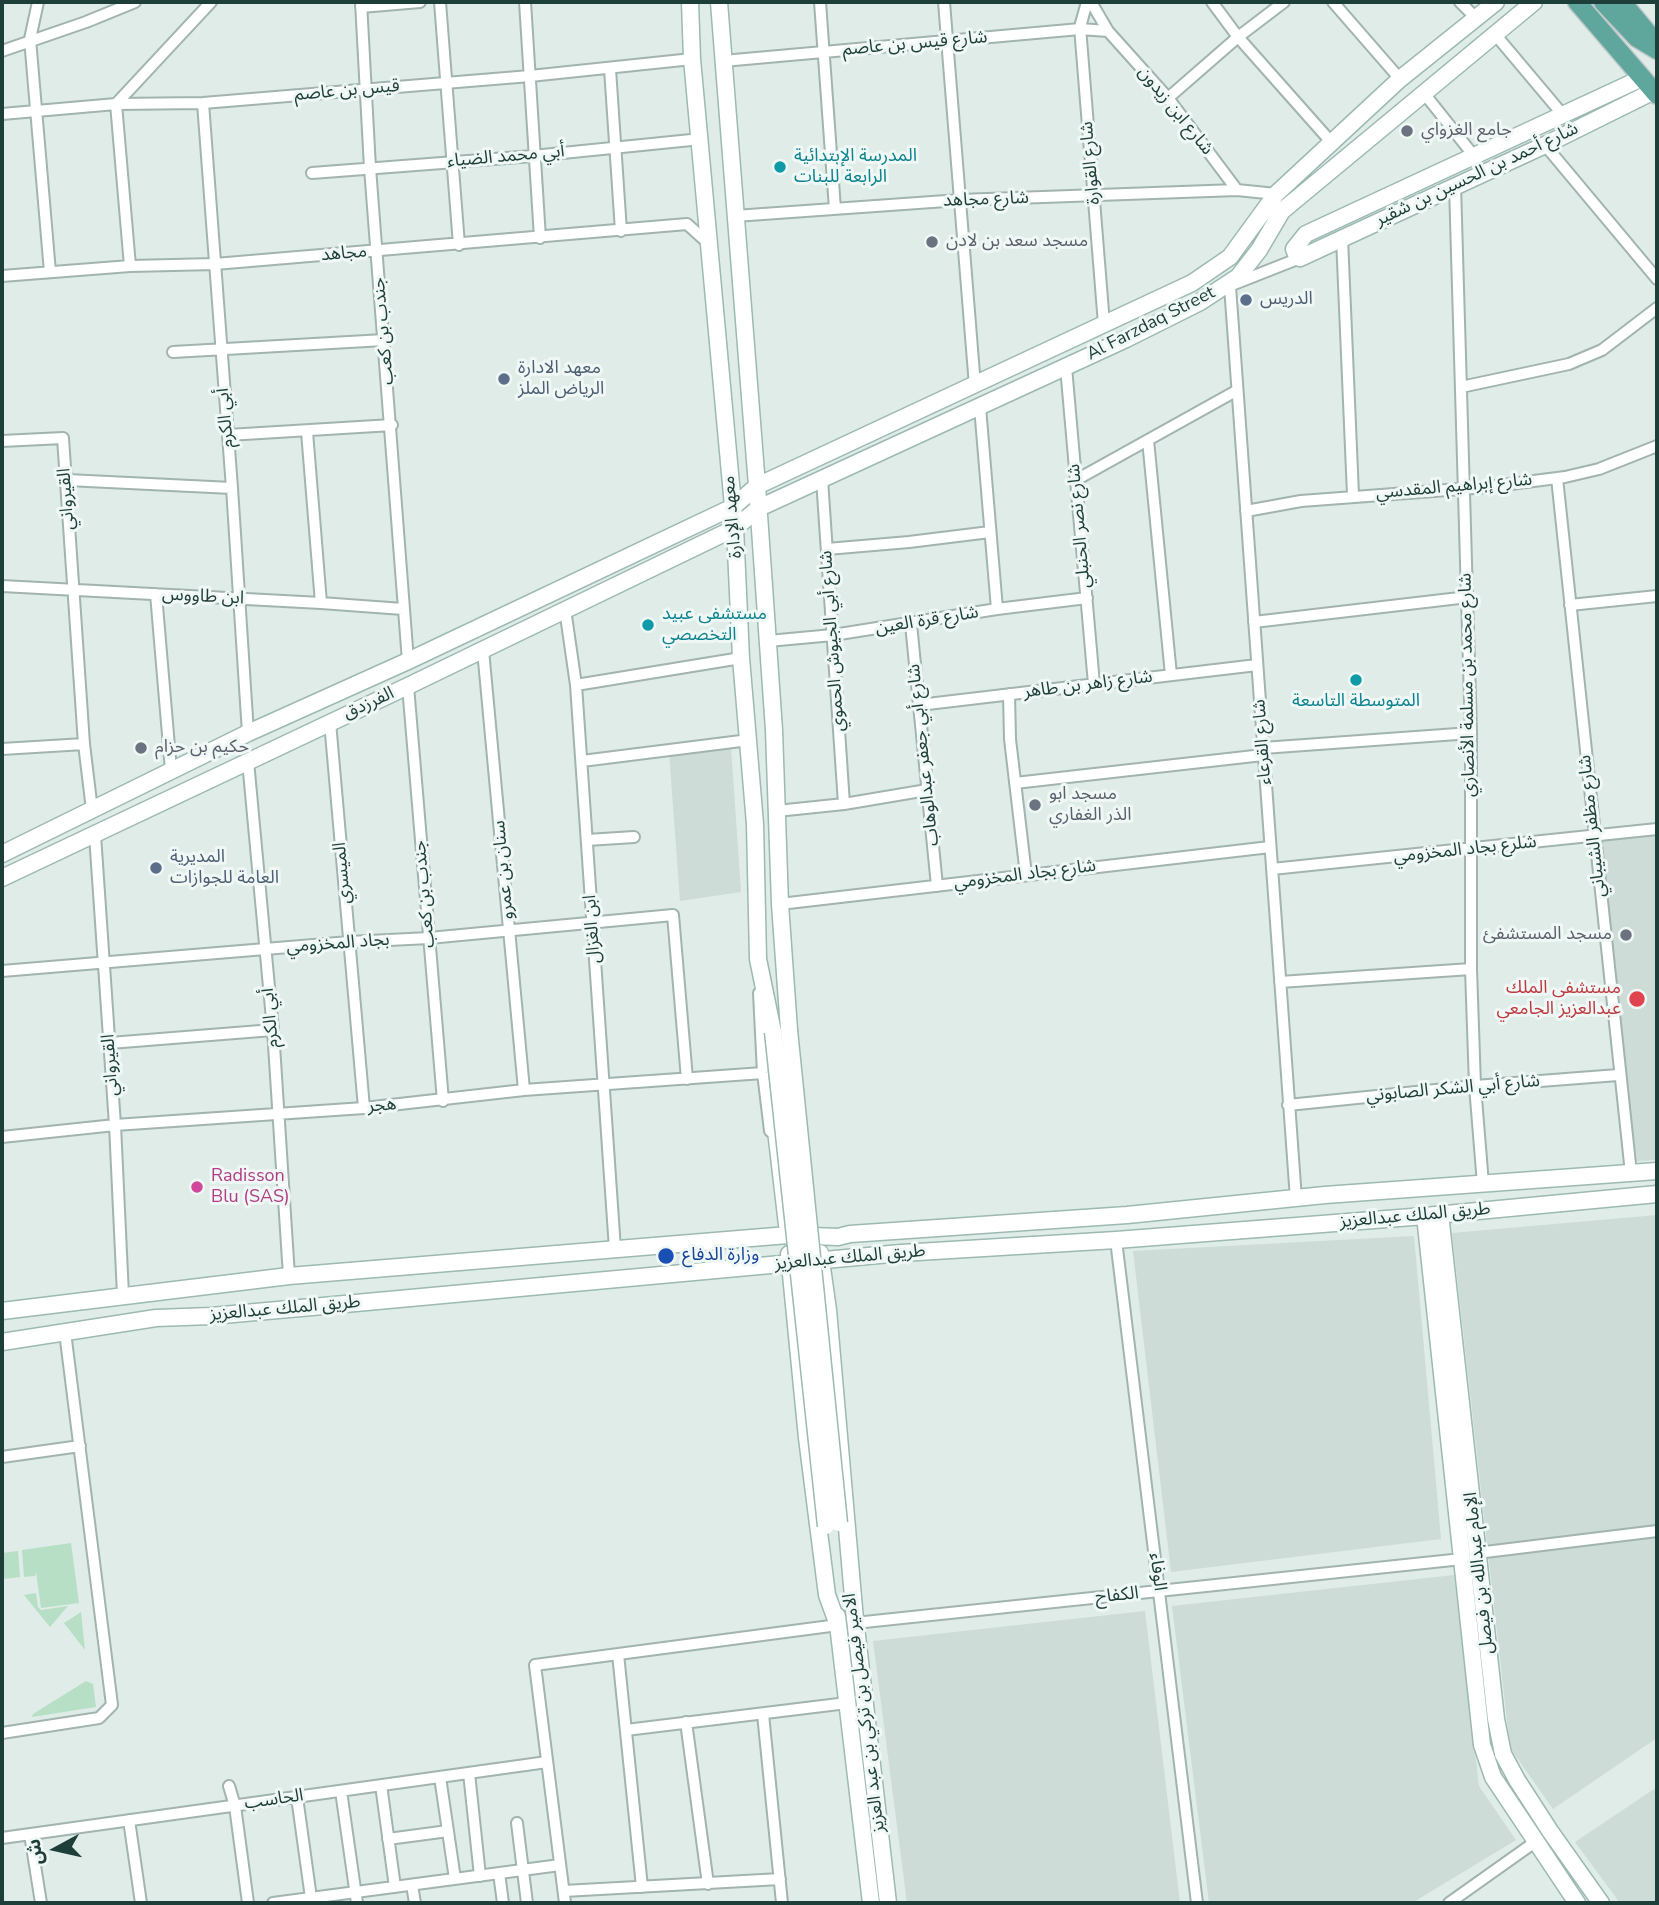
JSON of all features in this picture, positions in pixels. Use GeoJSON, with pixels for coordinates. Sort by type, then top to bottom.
{"type":"FeatureCollection","features":[{"type":"Feature","properties":{"kind":"main road","name":"معهد الإدارة"},"geometry":{"type":"LineString","coordinates":[[690,2],[692,59],[735,528],[741,658],[755,824],[758,959],[781,1031]]}},
{"type":"Feature","properties":{"kind":"main road","name":"معهد الإدارة"},"geometry":{"type":"LineString","coordinates":[[719,2],[768,641],[777,811],[781,1031]]}},
{"type":"Feature","properties":{"kind":"main road","name":"Al Farzdaq Street"},"geometry":{"type":"LineString","coordinates":[[733,507],[757,486],[1192,283],[1230,257],[1276,194],[1400,79],[1496,2]]}},
{"type":"Feature","properties":{"kind":"main road","name":"Al Farzdaq Street"},"geometry":{"type":"LineString","coordinates":[[735,528],[759,509],[1126,339],[1223,289],[1238,278],[1259,250],[1282,211],[1534,2]]}},
{"type":"Feature","properties":{"kind":"main road"},"geometry":{"type":"LineString","coordinates":[[1577,2],[1651,88]]}},
{"type":"Feature","properties":{"kind":"main road"},"geometry":{"type":"LineString","coordinates":[[1603,2],[1637,38],[1657,50]]}},
{"type":"Feature","properties":{"kind":"main road"},"geometry":{"type":"LineString","coordinates":[[1622,2],[1657,44]]}},
{"type":"Feature","properties":{"kind":"main road","name":"شارع أحمد بن الحسين بن شقير"},"geometry":{"type":"LineString","coordinates":[[1651,88],[1545,145],[1300,258],[1294,249],[1307,234],[1563,115],[1651,88]]}},
{"type":"Feature","properties":{"kind":"main road"},"geometry":{"type":"LineString","coordinates":[[1378,201],[1388,216]]}},
{"type":"Feature","properties":{"kind":"main road","name":"الفرزدق"},"geometry":{"type":"LineString","coordinates":[[2,853],[248,733],[408,661],[733,507]]}},
{"type":"Feature","properties":{"kind":"main road","name":"الفرزدق"},"geometry":{"type":"LineString","coordinates":[[2,877],[408,687],[735,528]]}},
{"type":"Feature","properties":{"kind":"main road"},"geometry":{"type":"LineString","coordinates":[[780,905],[789,931],[808,1191],[820,1238],[820,1261],[829,1316],[855,1621]]}},
{"type":"Feature","properties":{"kind":"main road"},"geometry":{"type":"LineString","coordinates":[[758,959],[786,1263],[827,1595],[838,1625]]}},
{"type":"Feature","properties":{"kind":"main road"},"geometry":{"type":"LineString","coordinates":[[781,1031],[833,1525]]}},
{"type":"Feature","properties":{"kind":"main road","name":"طريق الملك عبدالعزيز"},"geometry":{"type":"LineString","coordinates":[[2,1311],[289,1276],[785,1235],[820,1238],[1127,1215],[1657,1171]]}},
{"type":"Feature","properties":{"kind":"main road"},"geometry":{"type":"LineString","coordinates":[[782,1197],[808,1191]]}},
{"type":"Feature","properties":{"kind":"main road","name":"طريق الملك عبدالعزيز"},"geometry":{"type":"LineString","coordinates":[[2,1342],[156,1318],[211,1316],[901,1253],[1116,1240],[1657,1194]]}},
{"type":"Feature","properties":{"kind":"main road"},"geometry":{"type":"LineString","coordinates":[[1234,1205],[1276,1206],[1400,1197],[1404,1207],[1391,1218]]}},
{"type":"Feature","properties":{"kind":"main road","name":"الإمام عبدالله بن فيصل"},"geometry":{"type":"LineString","coordinates":[[1432,1215],[1478,1553],[1496,1719],[1503,1754],[1550,1831],[1601,1903]]}},
{"type":"Feature","properties":{"kind":"main road","name":"الإمام عبدالله بن فيصل"},"geometry":{"type":"LineString","coordinates":[[1432,1215],[1462,1559],[1482,1745],[1493,1777],[1577,1903]]}},
{"type":"Feature","properties":{"kind":"main road"},"geometry":{"type":"LineString","coordinates":[[794,1311],[812,1307],[826,1311],[829,1316]]}},
{"type":"Feature","properties":{"kind":"main road","name":"الامير فيصل بن تركي بن عبد العزيز"},"geometry":{"type":"LineString","coordinates":[[833,1525],[855,1621],[888,1903]]}},
{"type":"Feature","properties":{"kind":"main road","name":"الامير فيصل بن تركي بن عبد العزيز"},"geometry":{"type":"LineString","coordinates":[[833,1525],[838,1625],[871,1903]]}},
{"type":"Feature","properties":{"kind":"street"},"geometry":{"type":"LineString","coordinates":[[37,2],[30,39],[50,272]]}},
{"type":"Feature","properties":{"kind":"street"},"geometry":{"type":"LineString","coordinates":[[2,51],[135,2]]}},
{"type":"Feature","properties":{"kind":"street"},"geometry":{"type":"LineString","coordinates":[[130,266],[116,104],[211,2]]}},
{"type":"Feature","properties":{"kind":"street"},"geometry":{"type":"LineString","coordinates":[[361,4],[420,2]]}},
{"type":"Feature","properties":{"kind":"street"},"geometry":{"type":"LineString","coordinates":[[440,2],[459,244]]}},
{"type":"Feature","properties":{"kind":"street"},"geometry":{"type":"LineString","coordinates":[[525,2],[540,237]]}},
{"type":"Feature","properties":{"kind":"street"},"geometry":{"type":"LineString","coordinates":[[820,2],[835,209]]}},
{"type":"Feature","properties":{"kind":"street"},"geometry":{"type":"LineString","coordinates":[[944,2],[975,386]]}},
{"type":"Feature","properties":{"kind":"street","name":"شارع القوارة"},"geometry":{"type":"LineString","coordinates":[[1089,2],[1080,29],[1104,324]]}},
{"type":"Feature","properties":{"kind":"street","name":"شارع ابن زيدون"},"geometry":{"type":"LineString","coordinates":[[1089,2],[1108,31],[1168,98],[1237,190]]}},
{"type":"Feature","properties":{"kind":"street"},"geometry":{"type":"LineString","coordinates":[[1212,2],[1238,37],[1332,143]]}},
{"type":"Feature","properties":{"kind":"street"},"geometry":{"type":"LineString","coordinates":[[1168,98],[1238,37],[1284,2]]}},
{"type":"Feature","properties":{"kind":"street"},"geometry":{"type":"LineString","coordinates":[[1333,2],[1400,79]]}},
{"type":"Feature","properties":{"kind":"street"},"geometry":{"type":"LineString","coordinates":[[1460,2],[1475,18]]}},
{"type":"Feature","properties":{"kind":"street","name":"جندب بن كعب"},"geometry":{"type":"LineString","coordinates":[[361,4],[370,168],[408,661]]}},
{"type":"Feature","properties":{"kind":"street","name":"شارع قيس بن عاصم"},"geometry":{"type":"LineString","coordinates":[[723,61],[1080,29],[1108,31]]}},
{"type":"Feature","properties":{"kind":"street"},"geometry":{"type":"LineString","coordinates":[[1494,33],[1563,115]]}},
{"type":"Feature","properties":{"kind":"street","name":"قيس بن عاصم"},"geometry":{"type":"LineString","coordinates":[[2,114],[116,104],[203,103],[610,69],[692,59]]}},
{"type":"Feature","properties":{"kind":"street"},"geometry":{"type":"LineString","coordinates":[[610,69],[621,231]]}},
{"type":"Feature","properties":{"kind":"street"},"geometry":{"type":"LineString","coordinates":[[1423,93],[1474,156]]}},
{"type":"Feature","properties":{"kind":"street","name":"أبي الكرم"},"geometry":{"type":"LineString","coordinates":[[203,103],[248,733]]}},
{"type":"Feature","properties":{"kind":"street","name":"أبي محمد الضياء"},"geometry":{"type":"LineString","coordinates":[[312,173],[533,156],[701,138]]}},
{"type":"Feature","properties":{"kind":"street"},"geometry":{"type":"LineString","coordinates":[[1545,145],[1657,279]]}},
{"type":"Feature","properties":{"kind":"street","name":"شارع محمد بن مسلمة الأنصاري"},"geometry":{"type":"LineString","coordinates":[[1455,185],[1471,733],[1471,969],[1475,1086],[1483,1184]]}},
{"type":"Feature","properties":{"kind":"street"},"geometry":{"type":"LineString","coordinates":[[1237,190],[1276,194]]}},
{"type":"Feature","properties":{"kind":"street","name":"شارع مجاهد"},"geometry":{"type":"LineString","coordinates":[[736,216],[960,200],[1237,190]]}},
{"type":"Feature","properties":{"kind":"street"},"geometry":{"type":"LineString","coordinates":[[705,207],[687,225],[708,243]]}},
{"type":"Feature","properties":{"kind":"street","name":"مجاهد"},"geometry":{"type":"LineString","coordinates":[[2,276],[130,266],[215,264],[687,225]]}},
{"type":"Feature","properties":{"kind":"street"},"geometry":{"type":"LineString","coordinates":[[1342,238],[1353,495]]}},
{"type":"Feature","properties":{"kind":"street","name":"شارع أحمد بن الحسين بن شقير"},"geometry":{"type":"LineString","coordinates":[[1223,289],[1300,258]]}},
{"type":"Feature","properties":{"kind":"street","name":"شارع القرعاء"},"geometry":{"type":"LineString","coordinates":[[1223,289],[1236,391],[1246,511],[1296,1199]]}},
{"type":"Feature","properties":{"kind":"street"},"geometry":{"type":"LineString","coordinates":[[1461,387],[1569,364],[1602,350],[1657,308]]}},
{"type":"Feature","properties":{"kind":"street"},"geometry":{"type":"LineString","coordinates":[[173,352],[384,340]]}},
{"type":"Feature","properties":{"kind":"street","name":"شارع نصر الحنبلي"},"geometry":{"type":"LineString","coordinates":[[1066,367],[1094,684]]}},
{"type":"Feature","properties":{"kind":"street"},"geometry":{"type":"LineString","coordinates":[[1076,480],[1236,391]]}},
{"type":"Feature","properties":{"kind":"street"},"geometry":{"type":"LineString","coordinates":[[980,407],[997,609]]}},
{"type":"Feature","properties":{"kind":"street"},"geometry":{"type":"LineString","coordinates":[[228,435],[391,425]]}},
{"type":"Feature","properties":{"kind":"street"},"geometry":{"type":"LineString","coordinates":[[307,432],[321,603]]}},
{"type":"Feature","properties":{"kind":"street","name":"القيرواني"},"geometry":{"type":"LineString","coordinates":[[2,441],[63,438],[84,744],[92,810]]}},
{"type":"Feature","properties":{"kind":"street"},"geometry":{"type":"LineString","coordinates":[[1148,440],[1171,675]]}},
{"type":"Feature","properties":{"kind":"street"},"geometry":{"type":"LineString","coordinates":[[1657,447],[1657,453]]}},
{"type":"Feature","properties":{"kind":"street","name":"شارع إبراهيم المقدسي"},"geometry":{"type":"LineString","coordinates":[[1246,511],[1301,500],[1487,487],[1557,478],[1599,469],[1657,447]]}},
{"type":"Feature","properties":{"kind":"street","name":"شارع مظفر الشيباني"},"geometry":{"type":"LineString","coordinates":[[1557,478],[1630,1173]]}},
{"type":"Feature","properties":{"kind":"street","name":"شارع أبي الجيوش الحموي"},"geometry":{"type":"LineString","coordinates":[[822,479],[844,804]]}},
{"type":"Feature","properties":{"kind":"street"},"geometry":{"type":"LineString","coordinates":[[67,480],[232,488]]}},
{"type":"Feature","properties":{"kind":"street"},"geometry":{"type":"LineString","coordinates":[[827,548],[990,532]]}},
{"type":"Feature","properties":{"kind":"street","name":"ابن طاووس"},"geometry":{"type":"LineString","coordinates":[[2,586],[403,609]]}},
{"type":"Feature","properties":{"kind":"street"},"geometry":{"type":"LineString","coordinates":[[156,594],[171,770]]}},
{"type":"Feature","properties":{"kind":"street"},"geometry":{"type":"LineString","coordinates":[[1570,605],[1657,596]]}},
{"type":"Feature","properties":{"kind":"street"},"geometry":{"type":"LineString","coordinates":[[1254,622],[1468,597]]}},
{"type":"Feature","properties":{"kind":"street","name":"شارع قرة العين"},"geometry":{"type":"LineString","coordinates":[[768,641],[833,635],[1087,598]]}},
{"type":"Feature","properties":{"kind":"street","name":"ابن الغزال"},"geometry":{"type":"LineString","coordinates":[[565,609],[576,685],[582,761],[615,1249]]}},
{"type":"Feature","properties":{"kind":"street","name":"شارع أبي جعفر عبدالوهاب"},"geometry":{"type":"LineString","coordinates":[[911,624],[937,886]]}},
{"type":"Feature","properties":{"kind":"street","name":"سنان بن عمرو"},"geometry":{"type":"LineString","coordinates":[[483,650],[524,1090]]}},
{"type":"Feature","properties":{"kind":"street"},"geometry":{"type":"LineString","coordinates":[[576,685],[741,658]]}},
{"type":"Feature","properties":{"kind":"street","name":"شارع زاهر بن طاهر"},"geometry":{"type":"LineString","coordinates":[[919,705],[1257,665]]}},
{"type":"Feature","properties":{"kind":"street","name":"جندب بن كعب"},"geometry":{"type":"LineString","coordinates":[[408,687],[443,1101]]}},
{"type":"Feature","properties":{"kind":"street"},"geometry":{"type":"LineString","coordinates":[[1009,695],[1010,738],[1026,875]]}},
{"type":"Feature","properties":{"kind":"street","name":"الميسري"},"geometry":{"type":"LineString","coordinates":[[330,722],[364,1108]]}},
{"type":"Feature","properties":{"kind":"street"},"geometry":{"type":"LineString","coordinates":[[1015,783],[1263,752],[1471,733]]}},
{"type":"Feature","properties":{"kind":"street"},"geometry":{"type":"LineString","coordinates":[[582,761],[749,740]]}},
{"type":"Feature","properties":{"kind":"street"},"geometry":{"type":"LineString","coordinates":[[2,749],[84,744]]}},
{"type":"Feature","properties":{"kind":"street","name":"أبي الكرم"},"geometry":{"type":"LineString","coordinates":[[248,761],[280,1114],[289,1276]]}},
{"type":"Feature","properties":{"kind":"street"},"geometry":{"type":"LineString","coordinates":[[777,811],[844,804],[927,790]]}},
{"type":"Feature","properties":{"kind":"street","name":"شلرع بجاد المخزومي"},"geometry":{"type":"LineString","coordinates":[[1272,869],[1657,829]]}},
{"type":"Feature","properties":{"kind":"street","name":"القيرواني"},"geometry":{"type":"LineString","coordinates":[[95,835],[115,1125],[123,1295]]}},
{"type":"Feature","properties":{"kind":"street"},"geometry":{"type":"LineString","coordinates":[[587,840],[635,837]]}},
{"type":"Feature","properties":{"kind":"street","name":"شارع بجاد المخزومي"},"geometry":{"type":"LineString","coordinates":[[780,905],[1270,847]]}},
{"type":"Feature","properties":{"kind":"street","name":"بجاد المخزومي"},"geometry":{"type":"LineString","coordinates":[[2,971],[103,961],[429,938],[673,915],[687,1079]]}},
{"type":"Feature","properties":{"kind":"street"},"geometry":{"type":"LineString","coordinates":[[758,959],[763,1073],[785,1235]]}},
{"type":"Feature","properties":{"kind":"street"},"geometry":{"type":"LineString","coordinates":[[1280,982],[1471,969]]}},
{"type":"Feature","properties":{"kind":"street"},"geometry":{"type":"LineString","coordinates":[[110,1044],[273,1030]]}},
{"type":"Feature","properties":{"kind":"street","name":"هجر"},"geometry":{"type":"LineString","coordinates":[[2,1137],[115,1125],[443,1101],[524,1090],[763,1073]]}},
{"type":"Feature","properties":{"kind":"street","name":"شارع أبي الشكر الصابوني"},"geometry":{"type":"LineString","coordinates":[[1288,1105],[1618,1075]]}},
{"type":"Feature","properties":{"kind":"street","name":"الوفاء"},"geometry":{"type":"LineString","coordinates":[[1116,1240],[1197,1903]]}},
{"type":"Feature","properties":{"kind":"street"},"geometry":{"type":"LineString","coordinates":[[786,1263],[817,1511]]}},
{"type":"Feature","properties":{"kind":"street"},"geometry":{"type":"LineString","coordinates":[[2,1733],[99,1718],[112,1705],[65,1332]]}},
{"type":"Feature","properties":{"kind":"street"},"geometry":{"type":"LineString","coordinates":[[2,1457],[80,1446]]}},
{"type":"Feature","properties":{"kind":"street"},"geometry":{"type":"LineString","coordinates":[[1478,1553],[1657,1531]]}},
{"type":"Feature","properties":{"kind":"street","name":"الكفاح"},"geometry":{"type":"LineString","coordinates":[[855,1621],[1462,1559]]}},
{"type":"Feature","properties":{"kind":"street"},"geometry":{"type":"LineString","coordinates":[[565,1903],[535,1665],[838,1625]]}},
{"type":"Feature","properties":{"kind":"street"},"geometry":{"type":"LineString","coordinates":[[618,1654],[642,1887]]}},
{"type":"Feature","properties":{"kind":"street"},"geometry":{"type":"LineString","coordinates":[[626,1730],[847,1703]]}},
{"type":"Feature","properties":{"kind":"street"},"geometry":{"type":"LineString","coordinates":[[763,1714],[782,1903]]}},
{"type":"Feature","properties":{"kind":"street"},"geometry":{"type":"LineString","coordinates":[[686,1722],[708,1884]]}},
{"type":"Feature","properties":{"kind":"street","name":"الحاسب"},"geometry":{"type":"LineString","coordinates":[[2,1838],[547,1762]]}},
{"type":"Feature","properties":{"kind":"street"},"geometry":{"type":"LineString","coordinates":[[469,1773],[480,1875]]}},
{"type":"Feature","properties":{"kind":"street"},"geometry":{"type":"LineString","coordinates":[[440,1777],[455,1879]]}},
{"type":"Feature","properties":{"kind":"street"},"geometry":{"type":"LineString","coordinates":[[381,1785],[395,1887]]}},
{"type":"Feature","properties":{"kind":"street"},"geometry":{"type":"LineString","coordinates":[[229,1786],[235,1806],[248,1903]]}},
{"type":"Feature","properties":{"kind":"street"},"geometry":{"type":"LineString","coordinates":[[341,1791],[356,1898]]}},
{"type":"Feature","properties":{"kind":"street"},"geometry":{"type":"LineString","coordinates":[[297,1797],[311,1898]]}},
{"type":"Feature","properties":{"kind":"street"},"geometry":{"type":"LineString","coordinates":[[129,1821],[141,1903]]}},
{"type":"Feature","properties":{"kind":"street"},"geometry":{"type":"LineString","coordinates":[[517,1823],[527,1903]]}},
{"type":"Feature","properties":{"kind":"street"},"geometry":{"type":"LineString","coordinates":[[388,1839],[448,1831]]}},
{"type":"Feature","properties":{"kind":"street"},"geometry":{"type":"LineString","coordinates":[[30,1834],[41,1903]]}},
{"type":"Feature","properties":{"kind":"street"},"geometry":{"type":"LineString","coordinates":[[1449,1903],[1535,1842]]}},
{"type":"Feature","properties":{"kind":"street"},"geometry":{"type":"LineString","coordinates":[[278,1903],[311,1898],[356,1898],[395,1887],[560,1865]]}},
{"type":"Feature","properties":{"kind":"street"},"geometry":{"type":"LineString","coordinates":[[499,1873],[503,1903]]}},
{"type":"Feature","properties":{"kind":"street"},"geometry":{"type":"LineString","coordinates":[[564,1891],[780,1880]]}},
{"type":"Feature","properties":{"kind":"street"},"geometry":{"type":"LineString","coordinates":[[412,1885],[415,1903]]}},
{"type":"Feature","properties":{"kind":"shaded area"},"geometry":{"type":"Polygon","coordinates":[[[731,747],[741,892],[680,901],[669,752],[731,747]]]}},
{"type":"Feature","properties":{"kind":"shaded area","name":"مستشفى الملك عبدالعزيز الجامعي"},"geometry":{"type":"Polygon","coordinates":[[[1657,834],[1657,1160],[1637,1161],[1595,838],[1657,834]]]}},
{"type":"Feature","properties":{"kind":"shaded area"},"geometry":{"type":"Polygon","coordinates":[[[1657,1215],[1657,1738],[1553,1809],[1510,1748],[1452,1233],[1657,1215]]]}},
{"type":"Feature","properties":{"kind":"shaded area"},"geometry":{"type":"Polygon","coordinates":[[[1414,1236],[1441,1539],[1171,1572],[1133,1251],[1414,1236]]]}},
{"type":"Feature","properties":{"kind":"shaded area"},"geometry":{"type":"Polygon","coordinates":[[[1454,1575],[1479,1786],[1516,1840],[1412,1903],[1209,1903],[1172,1606],[1454,1575]]]}},
{"type":"Feature","properties":{"kind":"shaded area"},"geometry":{"type":"Polygon","coordinates":[[[1145,1611],[1180,1903],[907,1903],[873,1641],[1145,1611]]]}},
{"type":"Feature","properties":{"kind":"shaded area"},"geometry":{"type":"Polygon","coordinates":[[[1657,1787],[1657,1903],[1620,1903],[1575,1842],[1657,1787]]]}},
{"type":"Feature","properties":{"kind":"green space"},"geometry":{"type":"Polygon","coordinates":[[[71,1543],[79,1603],[41,1608],[36,1572],[35,1576],[24,1577],[22,1550],[71,1543]]]}},
{"type":"Feature","properties":{"kind":"green space"},"geometry":{"type":"Polygon","coordinates":[[[18,1551],[20,1577],[2,1579],[2,1553],[18,1551]]]}},
{"type":"Feature","properties":{"kind":"green space"},"geometry":{"type":"Polygon","coordinates":[[[36,1593],[41,1610],[68,1606],[50,1627],[24,1595],[36,1593]]]}},
{"type":"Feature","properties":{"kind":"green space"},"geometry":{"type":"Polygon","coordinates":[[[81,1612],[85,1650],[64,1623],[81,1612]]]}},
{"type":"Feature","properties":{"kind":"green space"},"geometry":{"type":"Polygon","coordinates":[[[86,1681],[93,1684],[96,1707],[32,1717],[33,1714],[86,1681]]]}},
{"type":"Feature","properties":{"kind":"place","name":"جامع الغزواي"},"geometry":{"type":"Point","coordinates":[1407,131]}},
{"type":"Feature","properties":{"kind":"place","name":"المدرسة الإبتدائية الرابعة للبنات"},"geometry":{"type":"Point","coordinates":[780,167]}},
{"type":"Feature","properties":{"kind":"place","name":"مسجد سعد بن لادن"},"geometry":{"type":"Point","coordinates":[932,242]}},
{"type":"Feature","properties":{"kind":"place","name":"الدريس"},"geometry":{"type":"Point","coordinates":[1246,300]}},
{"type":"Feature","properties":{"kind":"place","name":"معهد الادارة الرياض الملز"},"geometry":{"type":"Point","coordinates":[504,379]}},
{"type":"Feature","properties":{"kind":"place","name":"مستشفى عبيد التخصصي"},"geometry":{"type":"Point","coordinates":[648,625]}},
{"type":"Feature","properties":{"kind":"place","name":"المتوسطة التاسعة"},"geometry":{"type":"Point","coordinates":[1356,680]}},
{"type":"Feature","properties":{"kind":"place","name":"حكيم بن حزام"},"geometry":{"type":"Point","coordinates":[141,748]}},
{"type":"Feature","properties":{"kind":"place","name":"مسجد ابو الذر الغفاري"},"geometry":{"type":"Point","coordinates":[1035,805]}},
{"type":"Feature","properties":{"kind":"place","name":"المديرية العامة للجوازات"},"geometry":{"type":"Point","coordinates":[156,868]}},
{"type":"Feature","properties":{"kind":"place","name":"مسجد المستشفئ"},"geometry":{"type":"Point","coordinates":[1626,935]}},
{"type":"Feature","properties":{"kind":"place","name":"مستشفى الملك عبدالعزيز الجامعي"},"geometry":{"type":"Point","coordinates":[1637,999]}},
{"type":"Feature","properties":{"kind":"place","name":"Radisson Blu (SAS)"},"geometry":{"type":"Point","coordinates":[197,1187]}},
{"type":"Feature","properties":{"kind":"place","name":"وزارة الدفاع"},"geometry":{"type":"Point","coordinates":[666,1256]}}]}
